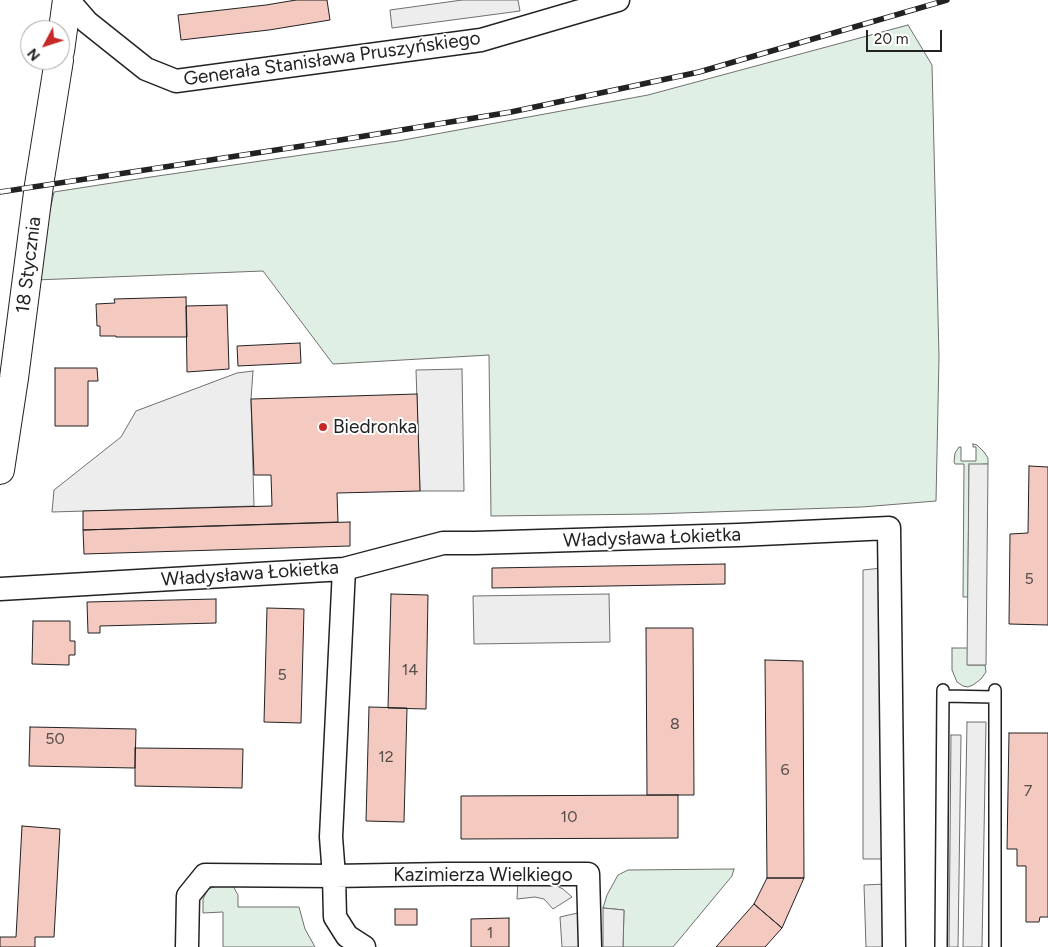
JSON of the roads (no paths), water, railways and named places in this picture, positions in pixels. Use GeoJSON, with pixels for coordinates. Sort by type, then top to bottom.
{"type":"FeatureCollection","features":[{"type":"Feature","properties":{"kind":"street","name":"Generała Stanisława Pruszyńskiego"},"geometry":{"type":"LineString","coordinates":[[68,0],[87,22],[146,69],[176,81],[481,40],[618,0]]}},
{"type":"Feature","properties":{"kind":"street"},"geometry":{"type":"LineString","coordinates":[[65,20],[68,0]]}},
{"type":"Feature","properties":{"kind":"street","name":"18 Stycznia"},"geometry":{"type":"LineString","coordinates":[[0,470],[7,379],[57,70]]}},
{"type":"Feature","properties":{"kind":"street","name":"Władysława Łokietka"},"geometry":{"type":"LineString","coordinates":[[0,589],[344,568],[443,543],[739,535],[888,528],[894,947]]}},
{"type":"Feature","properties":{"kind":"street"},"geometry":{"type":"LineString","coordinates":[[344,568],[331,837],[335,916],[347,936],[364,947]]}},
{"type":"Feature","properties":{"kind":"street","name":"Kazimierza Wielkiego"},"geometry":{"type":"LineString","coordinates":[[334,876],[588,874],[590,947]]}},
{"type":"Feature","properties":{"kind":"street"},"geometry":{"type":"LineString","coordinates":[[188,947],[188,896],[205,875],[334,876]]}},
{"type":"Feature","properties":{"kind":"lane"},"geometry":{"type":"LineString","coordinates":[[941,947],[943,693],[995,694],[995,947]]}},
{"type":"Feature","properties":{"kind":"railway"},"geometry":{"type":"LineString","coordinates":[[0,192],[511,112],[699,72],[947,0]]}},
{"type":"Feature","properties":{"kind":"place","name":"Biedronka"},"geometry":{"type":"Point","coordinates":[323,427]}}]}
